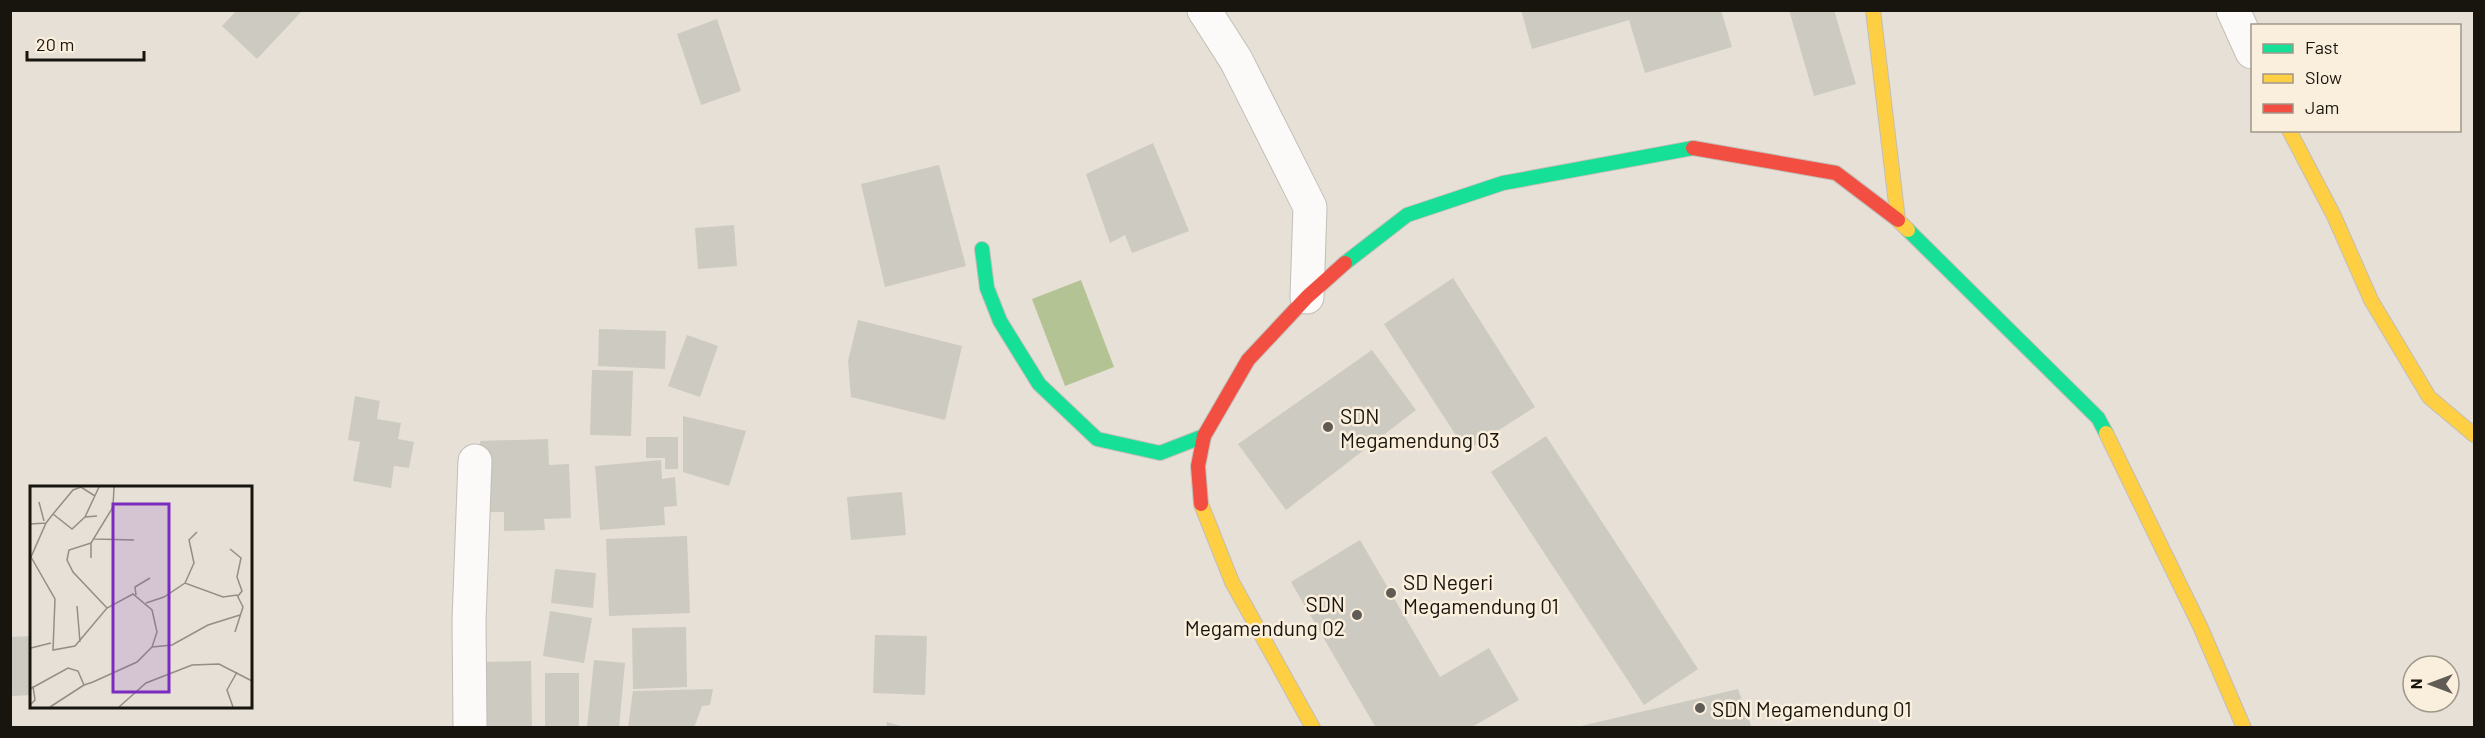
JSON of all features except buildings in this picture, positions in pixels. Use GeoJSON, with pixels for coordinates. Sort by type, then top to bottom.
{"type":"FeatureCollection","features":[{"type":"Feature","properties":{"kind":"street"},"geometry":{"type":"LineString","coordinates":[[1204,10],[1236,60],[1310,207],[1307,297]]}},
{"type":"Feature","properties":{"kind":"street"},"geometry":{"type":"LineString","coordinates":[[1873,10],[1898,220]]}},
{"type":"Feature","properties":{"kind":"street"},"geometry":{"type":"LineString","coordinates":[[2233,10],[2251,48]]}},
{"type":"Feature","properties":{"kind":"street"},"geometry":{"type":"LineString","coordinates":[[2290,132],[2334,216],[2372,300],[2428,397],[2475,435]]}},
{"type":"Feature","properties":{"kind":"street"},"geometry":{"type":"LineString","coordinates":[[1313,728],[1232,582],[1201,504],[1198,466],[1204,436],[1248,360],[1307,297],[1354,255],[1407,215],[1503,183],[1690,148],[1836,173],[1898,220],[2098,418],[2200,626],[2244,728]]}},
{"type":"Feature","properties":{"kind":"street"},"geometry":{"type":"LineString","coordinates":[[982,249],[987,288],[1000,321],[1039,384],[1097,439],[1160,453],[1204,436]]}},
{"type":"Feature","properties":{"kind":"street"},"geometry":{"type":"LineString","coordinates":[[470,728],[469,621],[474,461]]}},
{"type":"Feature","properties":{"kind":"shaded area"},"geometry":{"type":"Polygon","coordinates":[[[1081,280],[1114,367],[1065,386],[1032,299],[1081,280]]]}},
{"type":"Feature","properties":{"kind":"traffic: fast"},"geometry":{"type":"LineString","coordinates":[[1345,263],[1407,215],[1503,183],[1693,148]]}},
{"type":"Feature","properties":{"kind":"traffic: fast"},"geometry":{"type":"LineString","coordinates":[[1908,230],[2098,418],[2106,433]]}},
{"type":"Feature","properties":{"kind":"traffic: fast"},"geometry":{"type":"LineString","coordinates":[[982,249],[987,288],[1000,321],[1039,384],[1097,439],[1160,453],[1204,436]]}},
{"type":"Feature","properties":{"kind":"traffic: slow"},"geometry":{"type":"LineString","coordinates":[[1873,10],[1898,220],[1908,230]]}},
{"type":"Feature","properties":{"kind":"traffic: slow"},"geometry":{"type":"LineString","coordinates":[[2290,132],[2334,216],[2371,300],[2429,397],[2474,435]]}},
{"type":"Feature","properties":{"kind":"traffic: slow"},"geometry":{"type":"LineString","coordinates":[[2106,433],[2200,626],[2244,728]]}},
{"type":"Feature","properties":{"kind":"traffic: slow"},"geometry":{"type":"LineString","coordinates":[[1201,504],[1232,582],[1313,728]]}},
{"type":"Feature","properties":{"kind":"traffic: jam"},"geometry":{"type":"LineString","coordinates":[[1693,148],[1836,173],[1898,220]]}},
{"type":"Feature","properties":{"kind":"traffic: jam"},"geometry":{"type":"LineString","coordinates":[[1201,504],[1198,466],[1204,436],[1248,360],[1307,297],[1345,263]]}},
{"type":"Feature","properties":{"kind":"place","name":"SDN Megamendung 03"},"geometry":{"type":"Point","coordinates":[1328,427]}},
{"type":"Feature","properties":{"kind":"place","name":"SD Negeri Megamendung 01"},"geometry":{"type":"Point","coordinates":[1391,593]}},
{"type":"Feature","properties":{"kind":"place","name":"SDN Megamendung 02"},"geometry":{"type":"Point","coordinates":[1357,615]}},
{"type":"Feature","properties":{"kind":"place","name":"SDN Megamendung 01"},"geometry":{"type":"Point","coordinates":[1700,708]}}]}
